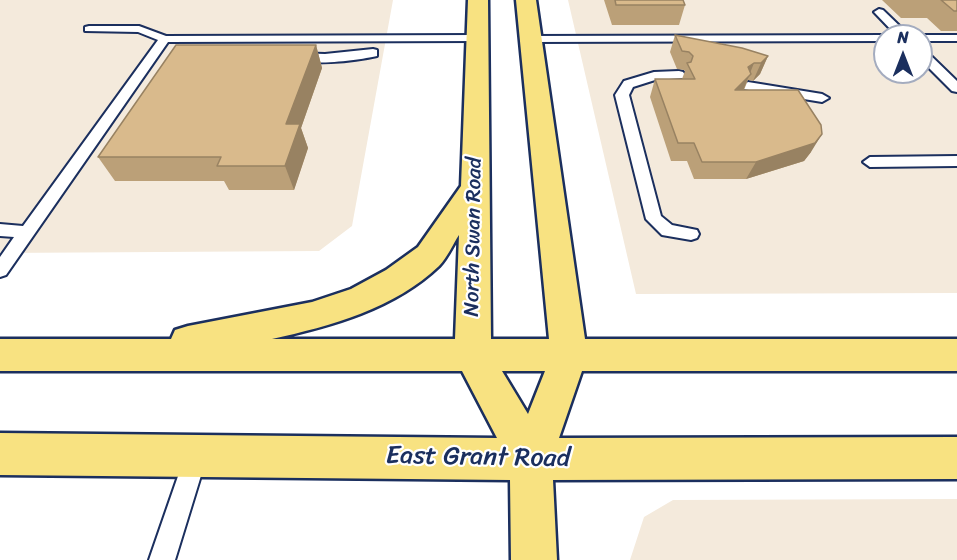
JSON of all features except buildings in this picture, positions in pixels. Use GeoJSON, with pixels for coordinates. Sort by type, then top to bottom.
{"type":"FeatureCollection","features":[{"type":"Feature","properties":{"kind":"main road","name":"North Swan Road"},"geometry":{"type":"LineString","coordinates":[[478,0],[473,355],[531,459]]}},
{"type":"Feature","properties":{"kind":"main road","name":"North Swan Road"},"geometry":{"type":"LineString","coordinates":[[526,0],[569,356],[531,459],[534,560]]}},
{"type":"Feature","properties":{"kind":"main road"},"geometry":{"type":"LineString","coordinates":[[121,355],[312,316],[362,300],[398,279],[429,256],[474,189]]}},
{"type":"Feature","properties":{"kind":"main road"},"geometry":{"type":"LineString","coordinates":[[0,355],[957,355]]}},
{"type":"Feature","properties":{"kind":"main road","name":"East Grant Road"},"geometry":{"type":"LineString","coordinates":[[0,454],[531,459],[957,458]]}},
{"type":"Feature","properties":{"kind":"lane"},"geometry":{"type":"LineString","coordinates":[[879,12],[892,24]]}},
{"type":"Feature","properties":{"kind":"lane"},"geometry":{"type":"LineString","coordinates":[[718,25],[726,38]]}},
{"type":"Feature","properties":{"kind":"lane"},"geometry":{"type":"LineString","coordinates":[[89,29],[139,29],[165,39],[477,38]]}},
{"type":"Feature","properties":{"kind":"lane"},"geometry":{"type":"LineString","coordinates":[[531,39],[873,38]]}},
{"type":"Feature","properties":{"kind":"lane"},"geometry":{"type":"LineString","coordinates":[[933,38],[957,38]]}},
{"type":"Feature","properties":{"kind":"lane"},"geometry":{"type":"LineString","coordinates":[[0,270],[152,63],[165,39]]}},
{"type":"Feature","properties":{"kind":"lane"},"geometry":{"type":"LineString","coordinates":[[283,59],[373,53]]}},
{"type":"Feature","properties":{"kind":"lane"},"geometry":{"type":"LineString","coordinates":[[152,63],[174,55]]}},
{"type":"Feature","properties":{"kind":"lane"},"geometry":{"type":"LineString","coordinates":[[933,65],[957,88]]}},
{"type":"Feature","properties":{"kind":"lane"},"geometry":{"type":"LineString","coordinates":[[679,75],[654,76],[628,84],[622,95],[654,219],[668,231],[691,234]]}},
{"type":"Feature","properties":{"kind":"lane"},"geometry":{"type":"LineString","coordinates":[[748,86],[822,98]]}},
{"type":"Feature","properties":{"kind":"lane"},"geometry":{"type":"LineString","coordinates":[[870,162],[957,161]]}},
{"type":"Feature","properties":{"kind":"lane"},"geometry":{"type":"LineString","coordinates":[[0,230],[27,232]]}},
{"type":"Feature","properties":{"kind":"lane"},"geometry":{"type":"LineString","coordinates":[[162,560],[196,456]]}},
{"type":"Feature","properties":{"kind":"shaded area"},"geometry":{"type":"Polygon","coordinates":[[[0,0],[393,0],[352,226],[319,251],[0,253],[0,0]]]}},
{"type":"Feature","properties":{"kind":"shaded area"},"geometry":{"type":"Polygon","coordinates":[[[568,0],[957,0],[957,293],[636,294],[568,0]]]}},
{"type":"Feature","properties":{"kind":"shaded area"},"geometry":{"type":"Polygon","coordinates":[[[957,499],[957,560],[630,560],[644,517],[673,500],[957,499]]]}}]}
